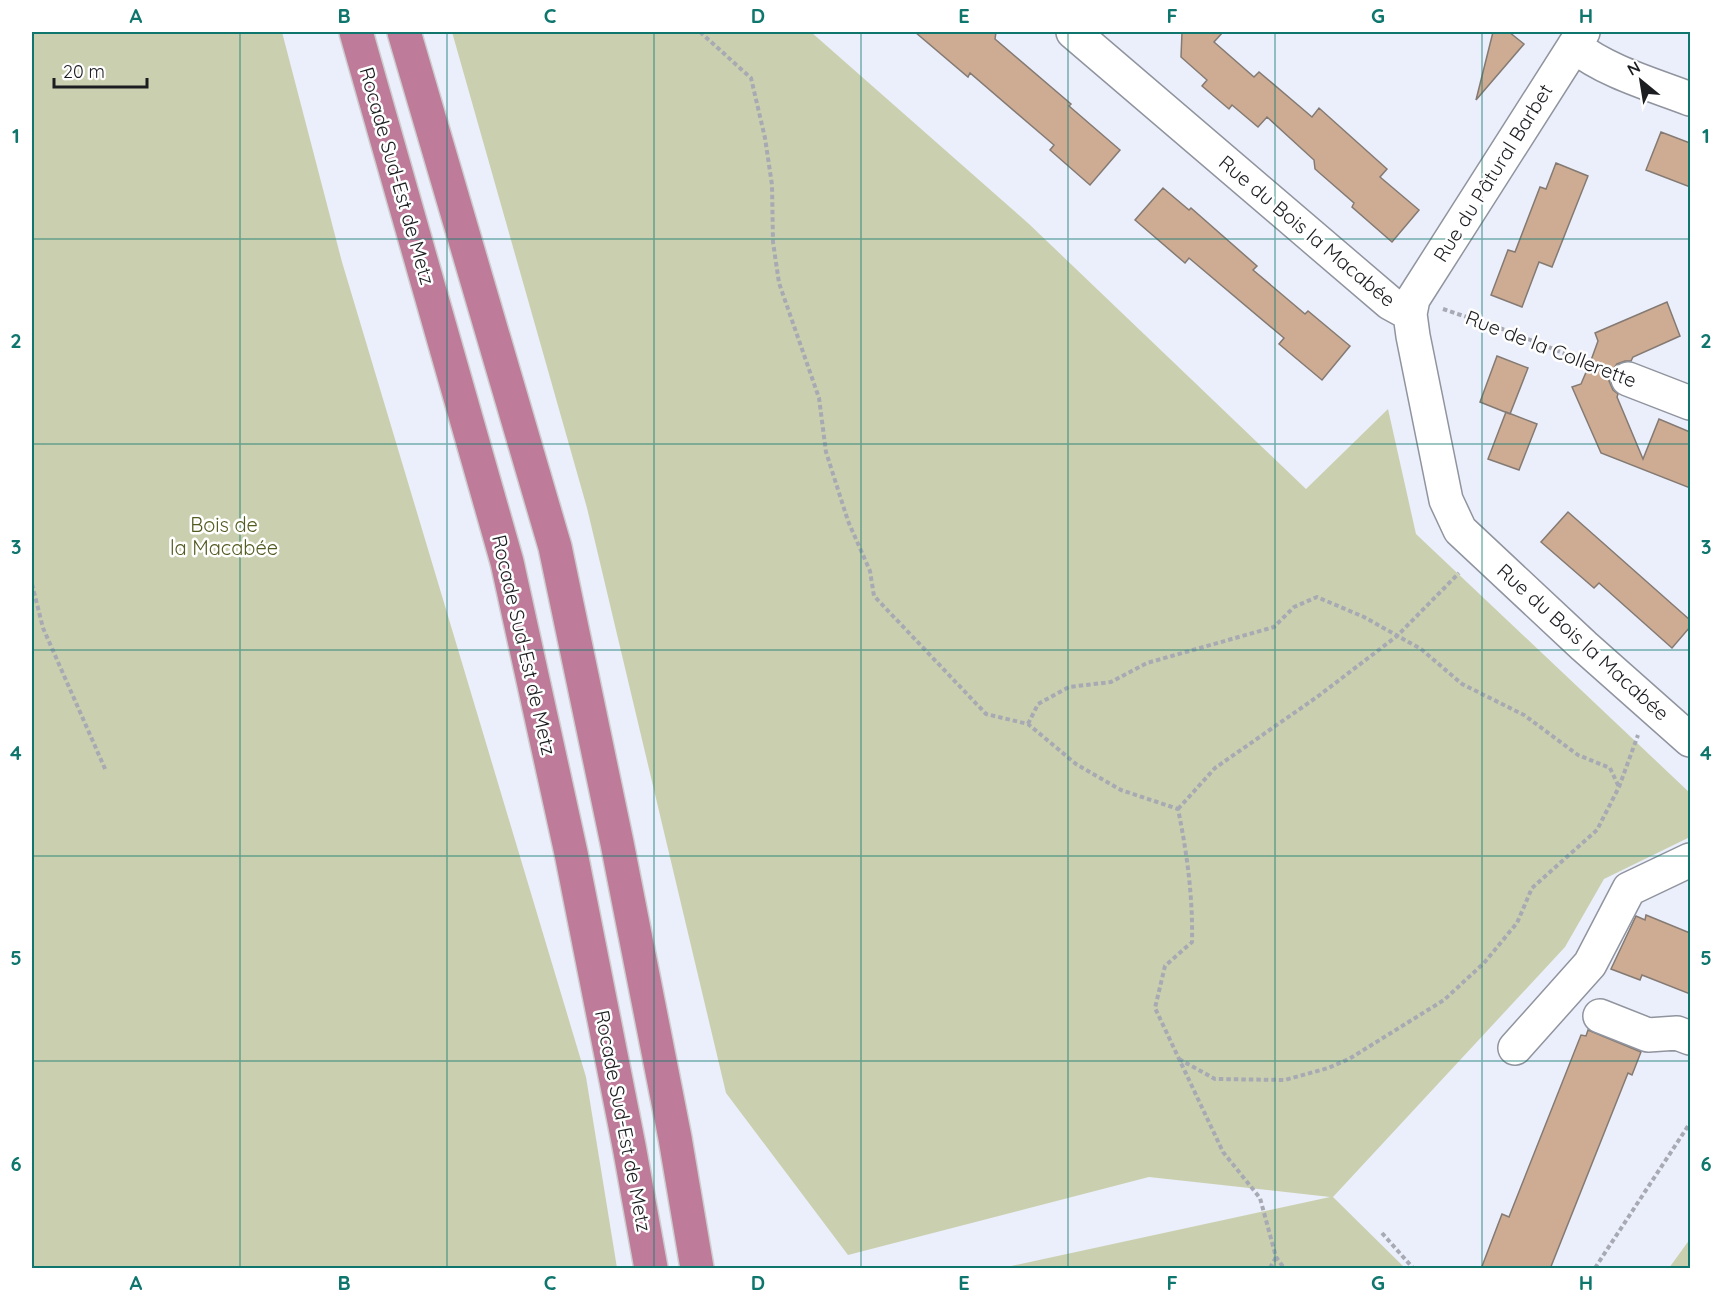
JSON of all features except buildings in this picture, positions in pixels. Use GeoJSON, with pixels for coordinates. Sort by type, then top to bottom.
{"type":"FeatureCollection","features":[{"type":"Feature","properties":{"kind":"highway","name":"Rocade Sud-Est de Metz"},"geometry":{"type":"LineString","coordinates":[[356,32],[507,562],[572,853],[651,1269]]}},
{"type":"Feature","properties":{"kind":"highway"},"geometry":{"type":"LineString","coordinates":[[404,32],[555,547],[628,899],[675,1138],[697,1269]]}},
{"type":"Feature","properties":{"kind":"street","name":"Rue du Bois la Macabée"},"geometry":{"type":"LineString","coordinates":[[1073,32],[1390,303],[1410,314],[1446,500],[1460,530],[1584,646],[1690,740]]}},
{"type":"Feature","properties":{"kind":"street","name":"Rue du Pâtural Barbet"},"geometry":{"type":"LineString","coordinates":[[1410,314],[1413,299],[1578,36]]}},
{"type":"Feature","properties":{"kind":"street"},"geometry":{"type":"LineString","coordinates":[[1578,36],[1585,54],[1616,70],[1690,99]]}},
{"type":"Feature","properties":{"kind":"street","name":"Rue de la Collerette"},"geometry":{"type":"LineString","coordinates":[[1628,378],[1690,403]]}},
{"type":"Feature","properties":{"kind":"street"},"geometry":{"type":"LineString","coordinates":[[1515,1048],[1590,964],[1629,889],[1690,860]]}},
{"type":"Feature","properties":{"kind":"street"},"geometry":{"type":"LineString","coordinates":[[1600,1016],[1648,1035],[1677,1033],[1690,1038]]}},
{"type":"Feature","properties":{"kind":"path"},"geometry":{"type":"LineString","coordinates":[[700,32],[751,78],[765,138],[772,185],[773,242],[779,283],[819,398],[826,452],[848,521],[870,571],[874,596],[986,714],[1028,724],[1076,764],[1094,775],[1121,790],[1178,808]]}},
{"type":"Feature","properties":{"kind":"path","name":"Rue de la Collerette"},"geometry":{"type":"LineString","coordinates":[[1410,314],[1439,307],[1628,378]]}},
{"type":"Feature","properties":{"kind":"path"},"geometry":{"type":"LineString","coordinates":[[1178,808],[1215,768],[1317,697],[1397,636],[1464,567]]}},
{"type":"Feature","properties":{"kind":"path"},"geometry":{"type":"LineString","coordinates":[[32,584],[43,628],[105,771]]}},
{"type":"Feature","properties":{"kind":"path"},"geometry":{"type":"LineString","coordinates":[[1028,724],[1038,704],[1069,687],[1111,682],[1147,663],[1275,627],[1294,607],[1317,597],[1364,617],[1421,649],[1462,684],[1524,715],[1578,755],[1610,768],[1619,787]]}},
{"type":"Feature","properties":{"kind":"path"},"geometry":{"type":"LineString","coordinates":[[1178,1059],[1215,1079],[1285,1080],[1328,1068],[1349,1059],[1444,1000],[1484,963],[1517,923],[1532,888],[1598,830],[1619,787],[1640,728]]}},
{"type":"Feature","properties":{"kind":"path"},"geometry":{"type":"LineString","coordinates":[[1178,808],[1188,858],[1193,913],[1192,942],[1165,966],[1155,1008],[1223,1152],[1260,1198],[1276,1257],[1284,1269]]}},
{"type":"Feature","properties":{"kind":"path"},"geometry":{"type":"LineString","coordinates":[[1595,1269],[1690,1123]]}},
{"type":"Feature","properties":{"kind":"path"},"geometry":{"type":"LineString","coordinates":[[1382,1233],[1413,1269]]}},
{"type":"Feature","properties":{"kind":"path"},"geometry":{"type":"LineString","coordinates":[[1270,1269],[1276,1257]]}},
{"type":"Feature","properties":{"kind":"green space","name":"Bois de la Macabée"},"geometry":{"type":"Polygon","coordinates":[[[32,32],[282,32],[342,262],[586,1077],[617,1268],[32,1268],[32,32]]]}},
{"type":"Feature","properties":{"kind":"green space"},"geometry":{"type":"Polygon","coordinates":[[[452,32],[811,32],[1029,224],[1306,489],[1388,409],[1416,534],[1690,793],[1690,837],[1604,879],[1565,947],[1333,1197],[1405,1268],[1002,1268],[1330,1197],[1149,1177],[848,1255],[726,1093],[587,508],[452,32]]]}},
{"type":"Feature","properties":{"kind":"green space"},"geometry":{"type":"Polygon","coordinates":[[[1690,1239],[1690,1268],[1669,1268],[1690,1239]]]}}]}
